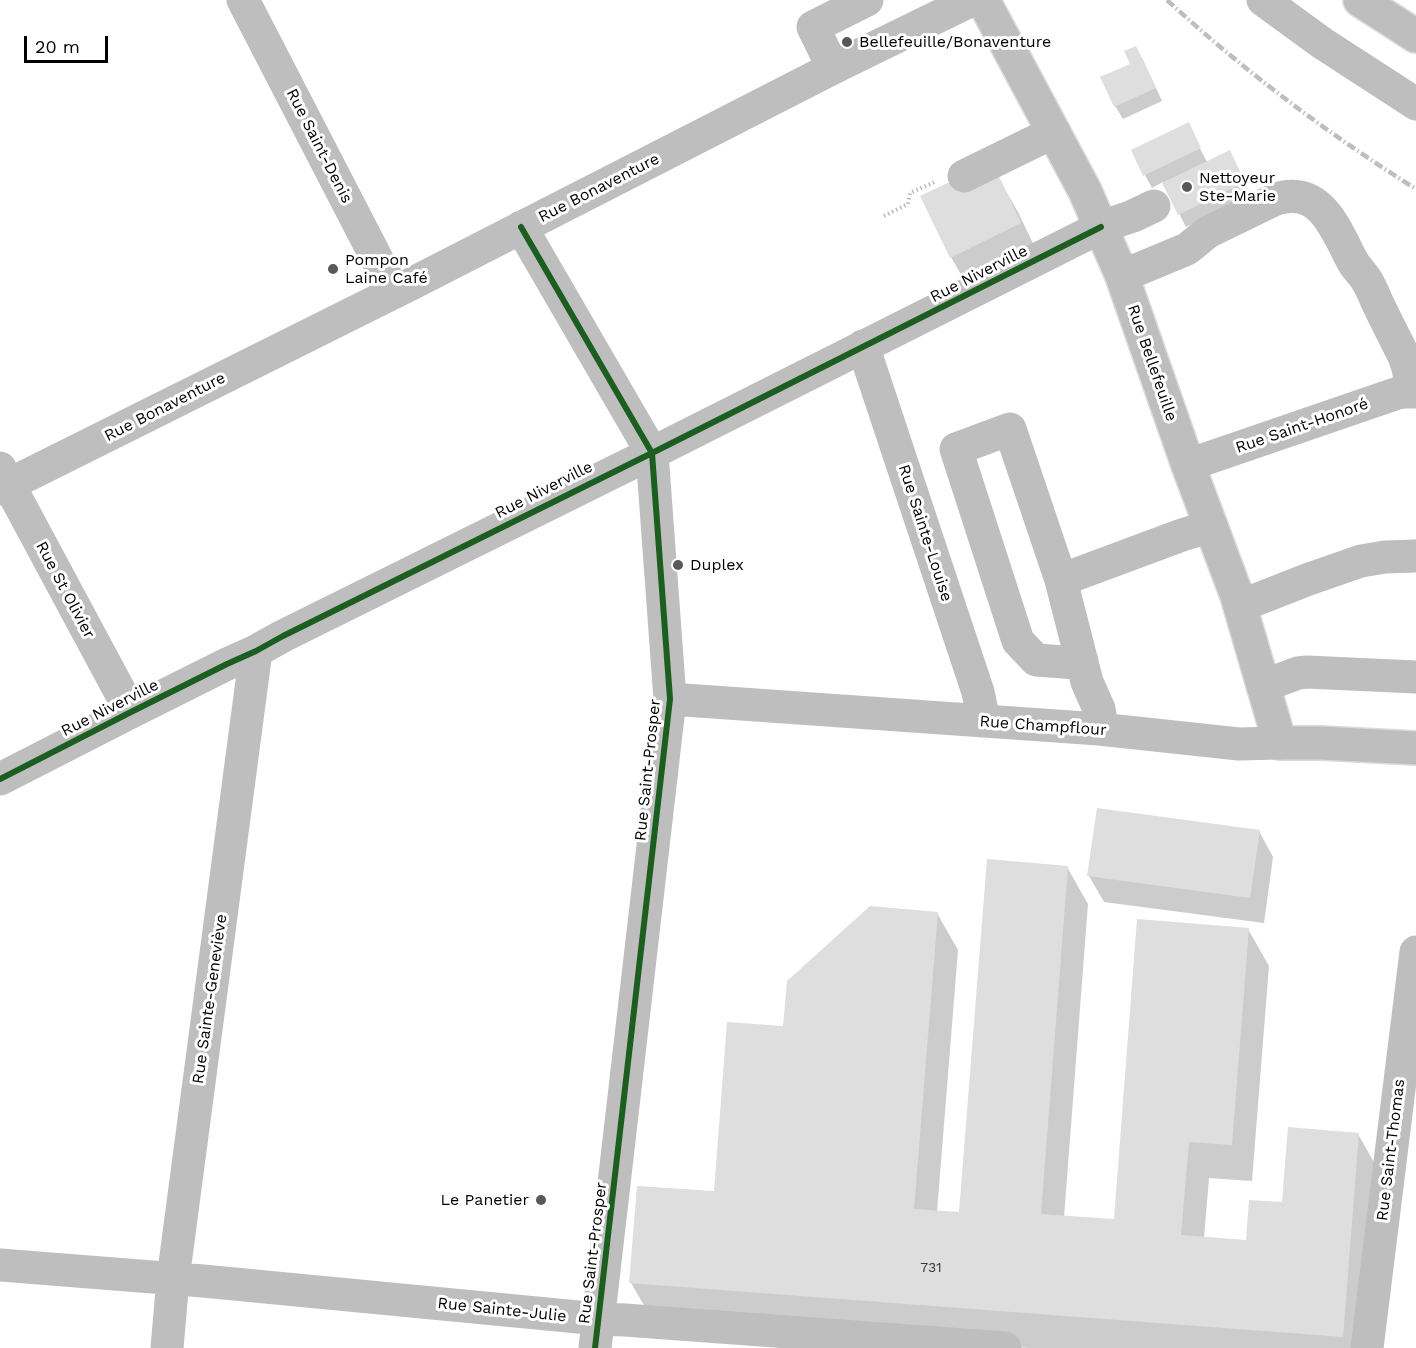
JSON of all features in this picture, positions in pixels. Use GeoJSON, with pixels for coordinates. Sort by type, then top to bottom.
{"type":"FeatureCollection","features":[{"type":"Feature","properties":{"kind":"main road","name":"Rue Saint-Denis"},"geometry":{"type":"LineString","coordinates":[[243,0],[394,292]]}},
{"type":"Feature","properties":{"kind":"main road"},"geometry":{"type":"LineString","coordinates":[[833,68],[813,27],[867,0]]}},
{"type":"Feature","properties":{"kind":"main road","name":"Rue Bonaventure"},"geometry":{"type":"LineString","coordinates":[[3,481],[394,292],[833,68],[972,0]]}},
{"type":"Feature","properties":{"kind":"main road","name":"Rue Bellefeuille"},"geometry":{"type":"LineString","coordinates":[[983,0],[1054,132],[1101,227],[1122,276],[1240,606],[1280,743]]}},
{"type":"Feature","properties":{"kind":"main road"},"geometry":{"type":"LineString","coordinates":[[1263,0],[1322,43],[1416,104]]}},
{"type":"Feature","properties":{"kind":"main road"},"geometry":{"type":"LineString","coordinates":[[1360,0],[1416,36]]}},
{"type":"Feature","properties":{"kind":"main road"},"geometry":{"type":"LineString","coordinates":[[964,176],[1054,132]]}},
{"type":"Feature","properties":{"kind":"main road"},"geometry":{"type":"LineString","coordinates":[[1122,276],[1187,249],[1208,232],[1276,199],[1300,196],[1327,215],[1339,233],[1354,264],[1367,281],[1404,356],[1414,392]]}},
{"type":"Feature","properties":{"kind":"main road","name":"Rue Niverville"},"geometry":{"type":"LineString","coordinates":[[0,779],[1101,227],[1154,206]]}},
{"type":"Feature","properties":{"kind":"main road","name":"Rue Saint-Prosper"},"geometry":{"type":"LineString","coordinates":[[521,227],[651,453],[670,699],[597,1334]]}},
{"type":"Feature","properties":{"kind":"main road","name":"Rue Sainte-Louise"},"geometry":{"type":"LineString","coordinates":[[863,346],[978,692],[982,711],[981,721]]}},
{"type":"Feature","properties":{"kind":"main road","name":"Rue Saint-Honoré"},"geometry":{"type":"LineString","coordinates":[[1188,465],[1387,397],[1414,392]]}},
{"type":"Feature","properties":{"kind":"main road"},"geometry":{"type":"LineString","coordinates":[[1082,661],[1077,663],[1036,660],[1018,641],[956,449],[1010,429],[1061,580],[1069,614],[1082,661],[1087,682],[1099,709],[1099,729]]}},
{"type":"Feature","properties":{"kind":"main road","name":"Rue St Olivier"},"geometry":{"type":"LineString","coordinates":[[3,481],[131,712]]}},
{"type":"Feature","properties":{"kind":"main road"},"geometry":{"type":"LineString","coordinates":[[1061,580],[1211,526]]}},
{"type":"Feature","properties":{"kind":"main road"},"geometry":{"type":"LineString","coordinates":[[1240,606],[1361,561],[1416,556]]}},
{"type":"Feature","properties":{"kind":"main road","name":"Rue Sainte-Geneviève"},"geometry":{"type":"LineString","coordinates":[[167,1348],[173,1279],[256,651]]}},
{"type":"Feature","properties":{"kind":"main road"},"geometry":{"type":"LineString","coordinates":[[1263,686],[1307,672],[1416,677]]}},
{"type":"Feature","properties":{"kind":"main road","name":"Rue Champflour"},"geometry":{"type":"LineString","coordinates":[[670,699],[1099,729],[1230,743],[1321,743],[1416,748]]}},
{"type":"Feature","properties":{"kind":"main road","name":"Rue Saint-Thomas"},"geometry":{"type":"LineString","coordinates":[[1367,1348],[1408,1069],[1416,952]]}},
{"type":"Feature","properties":{"kind":"main road","name":"Rue Sainte-Julie"},"geometry":{"type":"LineString","coordinates":[[0,1265],[173,1279],[597,1334],[625,1320],[1005,1348]]}},
{"type":"Feature","properties":{"kind":"path"},"geometry":{"type":"LineString","coordinates":[[884,216],[908,204],[910,194],[926,186]]}},
{"type":"Feature","properties":{"kind":"building"},"geometry":{"type":"Polygon","coordinates":[[[1136,46],[1156,88],[1114,107],[1100,77],[1130,64],[1124,51],[1136,46]]]}},
{"type":"Feature","properties":{"kind":"building"},"geometry":{"type":"Polygon","coordinates":[[[1189,122],[1201,148],[1143,176],[1131,150],[1189,122]]]}},
{"type":"Feature","properties":{"kind":"building"},"geometry":{"type":"Polygon","coordinates":[[[1230,150],[1245,182],[1178,215],[1162,183],[1230,150]]]}},
{"type":"Feature","properties":{"kind":"building"},"geometry":{"type":"Polygon","coordinates":[[[998,174],[1021,223],[950,258],[920,196],[954,180],[960,192],[998,174]]]}},
{"type":"Feature","properties":{"kind":"building"},"geometry":{"type":"Polygon","coordinates":[[[1097,808],[1260,830],[1250,898],[1087,876],[1097,808]]]}},
{"type":"Feature","properties":{"kind":"building"},"geometry":{"type":"Polygon","coordinates":[[[987,859],[1068,866],[1041,1214],[1114,1219],[1137,919],[1249,928],[1232,1145],[1189,1142],[1181,1235],[1246,1240],[1249,1200],[1282,1202],[1288,1127],[1359,1133],[1343,1337],[629,1283],[637,1186],[714,1191],[727,1022],[783,1026],[787,981],[870,906],[938,912],[914,1209],[959,1212],[987,859]]]}},
{"type":"Feature","properties":{"kind":"railway"},"geometry":{"type":"LineString","coordinates":[[1167,0],[1226,52],[1287,100],[1350,146],[1416,189]]}},
{"type":"Feature","properties":{"kind":"cycle path"},"geometry":{"type":"LineString","coordinates":[[521,227],[652,453],[670,699],[595,1348]]}},
{"type":"Feature","properties":{"kind":"cycle path"},"geometry":{"type":"LineString","coordinates":[[0,779],[1101,227]]}},
{"type":"Feature","properties":{"kind":"place","name":"Bellefeuille/Bonaventure"},"geometry":{"type":"Point","coordinates":[847,42]}},
{"type":"Feature","properties":{"kind":"place","name":"Nettoyeur Ste-Marie"},"geometry":{"type":"Point","coordinates":[1187,187]}},
{"type":"Feature","properties":{"kind":"place","name":"Pompon Laine Café"},"geometry":{"type":"Point","coordinates":[333,269]}},
{"type":"Feature","properties":{"kind":"place","name":"Duplex"},"geometry":{"type":"Point","coordinates":[678,565]}},
{"type":"Feature","properties":{"kind":"place","name":"Le Panetier"},"geometry":{"type":"Point","coordinates":[541,1200]}}]}
